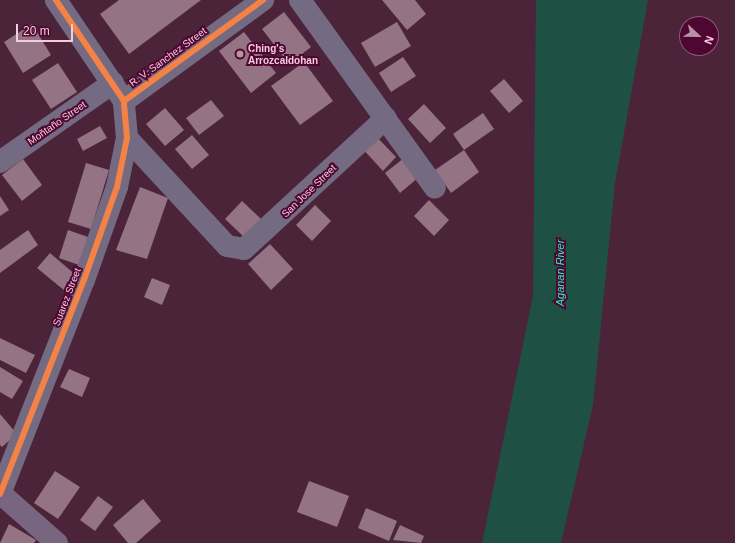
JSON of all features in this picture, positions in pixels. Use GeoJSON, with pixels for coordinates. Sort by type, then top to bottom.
{"type":"FeatureCollection","features":[{"type":"Feature","properties":{"kind":"main road"},"geometry":{"type":"LineString","coordinates":[[0,493],[57,543]]}},
{"type":"Feature","properties":{"kind":"street","name":"R. V. Sanchez Street"},"geometry":{"type":"LineString","coordinates":[[56,0],[119,92],[263,0]]}},
{"type":"Feature","properties":{"kind":"street"},"geometry":{"type":"LineString","coordinates":[[300,0],[435,188]]}},
{"type":"Feature","properties":{"kind":"street","name":"Suarez Street"},"geometry":{"type":"LineString","coordinates":[[0,493],[84,280],[117,187],[127,138],[119,92]]}},
{"type":"Feature","properties":{"kind":"street","name":"Moñtaño Street"},"geometry":{"type":"LineString","coordinates":[[0,162],[119,92]]}},
{"type":"Feature","properties":{"kind":"street","name":"San Jose Street"},"geometry":{"type":"LineString","coordinates":[[127,138],[227,246],[244,249],[386,118]]}},
{"type":"Feature","properties":{"kind":"water","name":"Aganan River"},"geometry":{"type":"Polygon","coordinates":[[[536,0],[648,0],[615,183],[593,405],[561,543],[482,543],[533,296],[536,0]]]}},
{"type":"Feature","properties":{"kind":"building"},"geometry":{"type":"Polygon","coordinates":[[[119,0],[201,0],[129,54],[100,14],[119,0]]]}},
{"type":"Feature","properties":{"kind":"building"},"geometry":{"type":"Polygon","coordinates":[[[382,0],[415,0],[426,14],[407,30],[382,0]]]}},
{"type":"Feature","properties":{"kind":"building"},"geometry":{"type":"Polygon","coordinates":[[[284,12],[311,47],[289,64],[262,29],[284,12]]]}},
{"type":"Feature","properties":{"kind":"building"},"geometry":{"type":"Polygon","coordinates":[[[397,22],[411,46],[375,67],[361,43],[397,22]]]}},
{"type":"Feature","properties":{"kind":"building"},"geometry":{"type":"Polygon","coordinates":[[[32,24],[51,55],[23,73],[4,42],[32,24]]]}},
{"type":"Feature","properties":{"kind":"building"},"geometry":{"type":"Polygon","coordinates":[[[244,32],[276,73],[251,93],[219,51],[244,32]]]}},
{"type":"Feature","properties":{"kind":"building"},"geometry":{"type":"Polygon","coordinates":[[[403,57],[416,76],[391,92],[379,73],[403,57]]]}},
{"type":"Feature","properties":{"kind":"building"},"geometry":{"type":"Polygon","coordinates":[[[304,62],[333,101],[300,125],[271,86],[304,62]]]}},
{"type":"Feature","properties":{"kind":"building"},"geometry":{"type":"Polygon","coordinates":[[[58,63],[77,92],[51,109],[32,80],[58,63]]]}},
{"type":"Feature","properties":{"kind":"building"},"geometry":{"type":"Polygon","coordinates":[[[504,79],[523,101],[509,113],[490,91],[504,79]]]}},
{"type":"Feature","properties":{"kind":"building"},"geometry":{"type":"Polygon","coordinates":[[[211,100],[224,116],[199,135],[186,118],[211,100]]]}},
{"type":"Feature","properties":{"kind":"building"},"geometry":{"type":"Polygon","coordinates":[[[424,104],[446,128],[430,143],[408,119],[424,104]]]}},
{"type":"Feature","properties":{"kind":"building"},"geometry":{"type":"Polygon","coordinates":[[[165,108],[184,130],[165,146],[146,124],[165,108]]]}},
{"type":"Feature","properties":{"kind":"building"},"geometry":{"type":"Polygon","coordinates":[[[483,113],[494,129],[464,150],[453,134],[483,113]]]}},
{"type":"Feature","properties":{"kind":"building"},"geometry":{"type":"Polygon","coordinates":[[[100,126],[107,138],[83,151],[77,139],[100,126]]]}},
{"type":"Feature","properties":{"kind":"building"},"geometry":{"type":"Polygon","coordinates":[[[374,134],[396,157],[383,171],[361,147],[374,134]]]}},
{"type":"Feature","properties":{"kind":"building"},"geometry":{"type":"Polygon","coordinates":[[[192,135],[209,155],[192,169],[175,149],[192,135]]]}},
{"type":"Feature","properties":{"kind":"building"},"geometry":{"type":"Polygon","coordinates":[[[464,150],[479,172],[451,193],[435,170],[464,150]]]}},
{"type":"Feature","properties":{"kind":"building"},"geometry":{"type":"Polygon","coordinates":[[[404,158],[419,177],[400,193],[385,173],[404,158]]]}},
{"type":"Feature","properties":{"kind":"building"},"geometry":{"type":"Polygon","coordinates":[[[23,159],[42,185],[22,201],[2,175],[23,159]]]}},
{"type":"Feature","properties":{"kind":"building"},"geometry":{"type":"Polygon","coordinates":[[[86,163],[109,170],[91,229],[68,222],[86,163]]]}},
{"type":"Feature","properties":{"kind":"building"},"geometry":{"type":"Polygon","coordinates":[[[140,187],[168,198],[147,259],[116,250],[140,187]]]}},
{"type":"Feature","properties":{"kind":"building"},"geometry":{"type":"Polygon","coordinates":[[[0,196],[9,210],[0,216],[0,196]]]}},
{"type":"Feature","properties":{"kind":"building"},"geometry":{"type":"Polygon","coordinates":[[[429,200],[449,220],[434,236],[414,216],[429,200]]]}},
{"type":"Feature","properties":{"kind":"building"},"geometry":{"type":"Polygon","coordinates":[[[242,201],[261,219],[244,237],[225,219],[242,201]]]}},
{"type":"Feature","properties":{"kind":"building"},"geometry":{"type":"Polygon","coordinates":[[[315,205],[331,221],[312,241],[296,225],[315,205]]]}},
{"type":"Feature","properties":{"kind":"building"},"geometry":{"type":"Polygon","coordinates":[[[28,230],[38,245],[0,273],[0,250],[28,230]]]}},
{"type":"Feature","properties":{"kind":"building"},"geometry":{"type":"Polygon","coordinates":[[[68,230],[88,237],[79,265],[59,258],[68,230]]]}},
{"type":"Feature","properties":{"kind":"building"},"geometry":{"type":"Polygon","coordinates":[[[270,244],[293,269],[271,290],[248,264],[270,244]]]}},
{"type":"Feature","properties":{"kind":"building"},"geometry":{"type":"Polygon","coordinates":[[[50,253],[77,276],[65,291],[37,268],[50,253]]]}},
{"type":"Feature","properties":{"kind":"building"},"geometry":{"type":"Polygon","coordinates":[[[152,278],[170,285],[162,305],[144,297],[152,278]]]}},
{"type":"Feature","properties":{"kind":"building"},"geometry":{"type":"Polygon","coordinates":[[[0,338],[35,355],[26,373],[0,360],[0,338]]]}},
{"type":"Feature","properties":{"kind":"building"},"geometry":{"type":"Polygon","coordinates":[[[0,367],[23,381],[12,399],[0,392],[0,367]]]}},
{"type":"Feature","properties":{"kind":"building"},"geometry":{"type":"Polygon","coordinates":[[[69,369],[90,378],[82,397],[60,387],[69,369]]]}},
{"type":"Feature","properties":{"kind":"building"},"geometry":{"type":"Polygon","coordinates":[[[0,414],[17,434],[2,447],[0,445],[0,414]]]}},
{"type":"Feature","properties":{"kind":"building"},"geometry":{"type":"Polygon","coordinates":[[[55,471],[80,487],[58,519],[34,503],[55,471]]]}},
{"type":"Feature","properties":{"kind":"building"},"geometry":{"type":"Polygon","coordinates":[[[309,481],[349,496],[337,527],[297,512],[309,481]]]}},
{"type":"Feature","properties":{"kind":"building"},"geometry":{"type":"Polygon","coordinates":[[[98,496],[113,507],[95,531],[80,520],[98,496]]]}},
{"type":"Feature","properties":{"kind":"building"},"geometry":{"type":"Polygon","coordinates":[[[143,499],[161,521],[136,543],[128,543],[113,525],[143,499]]]}},
{"type":"Feature","properties":{"kind":"building"},"geometry":{"type":"Polygon","coordinates":[[[366,508],[397,521],[389,541],[358,528],[366,508]]]}},
{"type":"Feature","properties":{"kind":"building"},"geometry":{"type":"Polygon","coordinates":[[[9,524],[36,540],[34,543],[0,543],[9,524]]]}},
{"type":"Feature","properties":{"kind":"building"},"geometry":{"type":"Polygon","coordinates":[[[400,525],[424,536],[421,543],[393,540],[400,525]]]}},
{"type":"Feature","properties":{"kind":"cycle path"},"geometry":{"type":"LineString","coordinates":[[0,494],[84,280],[117,187],[127,138],[124,101],[56,0]]}},
{"type":"Feature","properties":{"kind":"cycle path"},"geometry":{"type":"LineString","coordinates":[[124,101],[263,0]]}},
{"type":"Feature","properties":{"kind":"place","name":"Ching's Arrozcaldohan"},"geometry":{"type":"Point","coordinates":[240,54]}}]}
